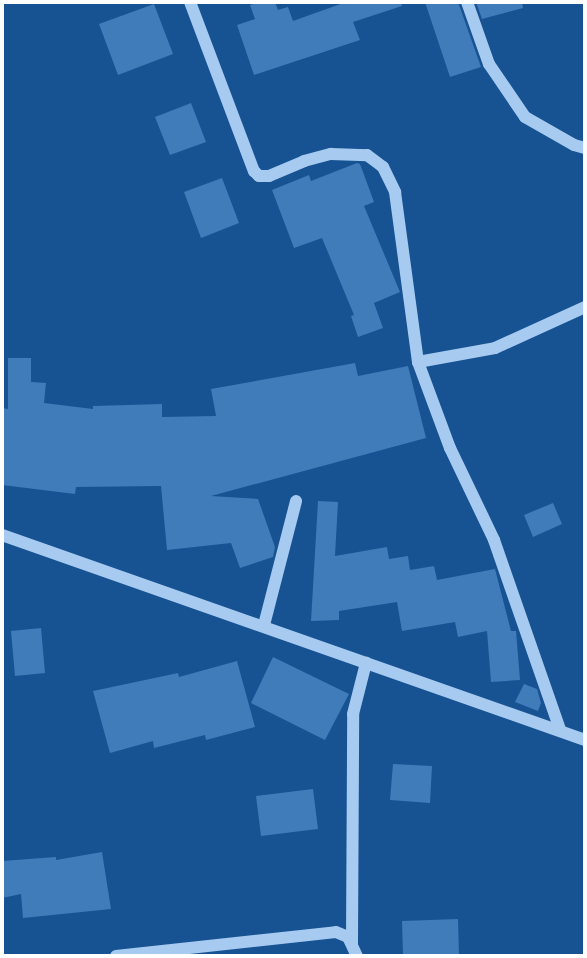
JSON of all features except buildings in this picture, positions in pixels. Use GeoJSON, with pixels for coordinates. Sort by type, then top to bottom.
{"type":"FeatureCollection","features":[{"type":"Feature","properties":{"kind":"street"},"geometry":{"type":"LineString","coordinates":[[190,2],[249,165],[259,176],[269,176],[304,161],[349,153],[367,155],[383,167],[395,192],[418,362],[441,427],[494,540],[560,730]]}},
{"type":"Feature","properties":{"kind":"street"},"geometry":{"type":"LineString","coordinates":[[467,2],[489,64],[525,117],[574,145],[585,148]]}},
{"type":"Feature","properties":{"kind":"street"},"geometry":{"type":"LineString","coordinates":[[418,362],[495,348],[585,307]]}},
{"type":"Feature","properties":{"kind":"street"},"geometry":{"type":"LineString","coordinates":[[264,625],[296,501]]}},
{"type":"Feature","properties":{"kind":"street"},"geometry":{"type":"LineString","coordinates":[[2,535],[585,740]]}},
{"type":"Feature","properties":{"kind":"street"},"geometry":{"type":"LineString","coordinates":[[357,956],[352,943],[354,714],[366,663]]}},
{"type":"Feature","properties":{"kind":"street"},"geometry":{"type":"LineString","coordinates":[[116,956],[336,932],[352,943]]}}]}
